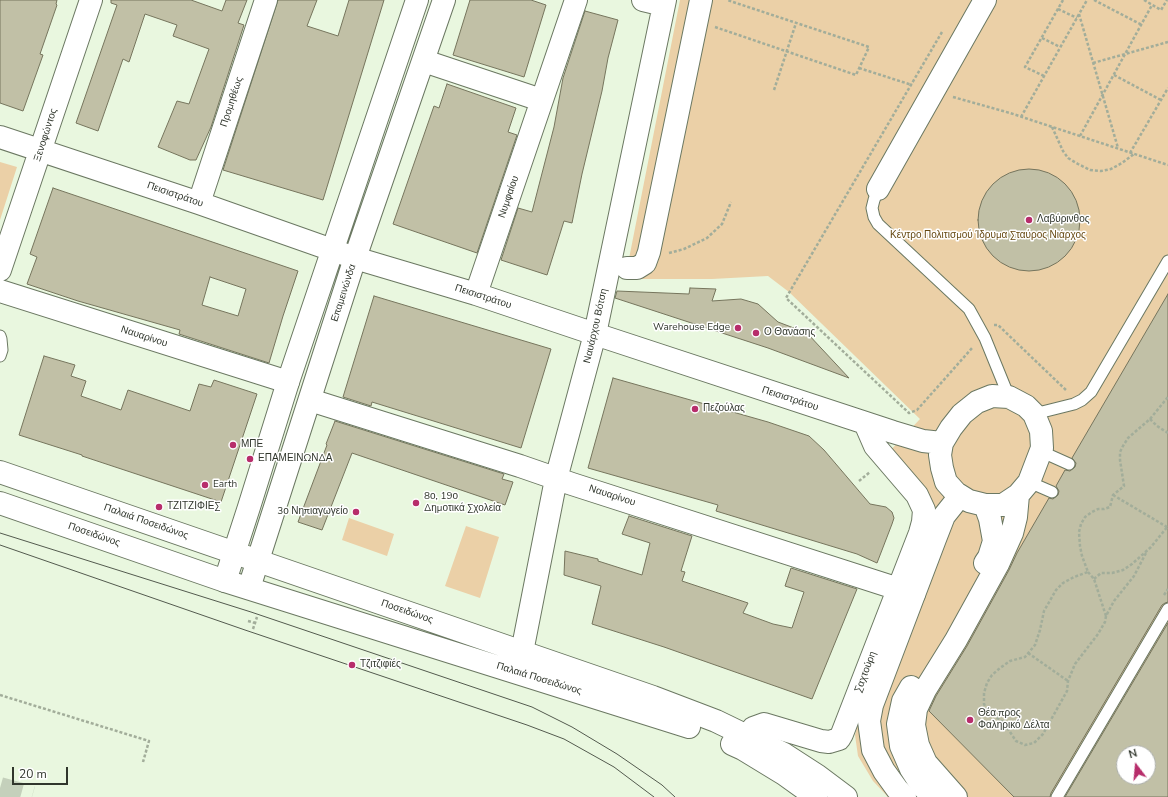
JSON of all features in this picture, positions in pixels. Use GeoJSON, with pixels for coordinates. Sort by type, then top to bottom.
{"type":"FeatureCollection","features":[{"type":"Feature","properties":{"kind":"main road","name":"Ξενοφώντος"},"geometry":{"type":"LineString","coordinates":[[0,270],[91,0]]}},
{"type":"Feature","properties":{"kind":"main road","name":"Προμηθέως"},"geometry":{"type":"LineString","coordinates":[[199,203],[266,0]]}},
{"type":"Feature","properties":{"kind":"main road"},"geometry":{"type":"LineString","coordinates":[[225,581],[288,382],[417,0]]}},
{"type":"Feature","properties":{"kind":"main road","name":"Επαμεινώνδα"},"geometry":{"type":"LineString","coordinates":[[249,588],[356,258],[444,0]]}},
{"type":"Feature","properties":{"kind":"main road","name":"Νυμφαίου"},"geometry":{"type":"LineString","coordinates":[[476,294],[576,0]]}},
{"type":"Feature","properties":{"kind":"main road"},"geometry":{"type":"LineString","coordinates":[[878,189],[942,94],[985,0]]}},
{"type":"Feature","properties":{"kind":"main road","name":"Ναυάρχου Βότση"},"geometry":{"type":"LineString","coordinates":[[522,652],[556,479],[594,334],[618,268],[657,2]]}},
{"type":"Feature","properties":{"kind":"main road"},"geometry":{"type":"LineString","coordinates":[[618,268],[637,268],[645,263],[649,252],[699,10]]}},
{"type":"Feature","properties":{"kind":"main road"},"geometry":{"type":"LineString","coordinates":[[424,61],[541,100]]}},
{"type":"Feature","properties":{"kind":"main road","name":"Πεισιστράτου"},"geometry":{"type":"LineString","coordinates":[[0,137],[199,203],[356,258],[476,294],[865,423],[923,441],[942,443]]}},
{"type":"Feature","properties":{"kind":"main road","name":"Ναυαρίνου"},"geometry":{"type":"LineString","coordinates":[[0,291],[288,382]]}},
{"type":"Feature","properties":{"kind":"main road"},"geometry":{"type":"LineString","coordinates":[[956,797],[926,763],[918,745],[914,725],[916,709],[925,690],[956,640],[998,564],[1012,533],[1023,489],[1042,448],[1041,431],[1034,414],[1026,406],[1009,398],[992,396],[977,402],[962,414],[942,443],[940,455],[946,482],[960,496],[969,501],[985,505],[1003,505],[1023,489]]}},
{"type":"Feature","properties":{"kind":"main road","name":"Ναυαρίνου"},"geometry":{"type":"LineString","coordinates":[[310,400],[520,466],[906,592]]}},
{"type":"Feature","properties":{"kind":"main road","name":"Σαχτούρη"},"geometry":{"type":"LineString","coordinates":[[748,736],[753,728],[764,724],[821,741],[829,742],[839,739],[906,592],[923,522],[924,510],[917,495],[875,446],[865,423]]}},
{"type":"Feature","properties":{"kind":"main road","name":"Παλαιά Ποσειδώνος"},"geometry":{"type":"LineString","coordinates":[[0,472],[292,572]]}},
{"type":"Feature","properties":{"kind":"main road"},"geometry":{"type":"LineString","coordinates":[[0,503],[31,513],[40,486]]}},
{"type":"Feature","properties":{"kind":"main road"},"geometry":{"type":"LineString","coordinates":[[905,797],[884,771],[873,750],[869,721],[872,705],[906,592],[944,516],[960,496]]}},
{"type":"Feature","properties":{"kind":"main road"},"geometry":{"type":"LineString","coordinates":[[933,797],[922,786],[911,769],[901,746],[898,724],[903,701],[972,582],[989,557],[994,542],[990,519],[985,505]]}},
{"type":"Feature","properties":{"kind":"main road","name":"Ποσειδώνος"},"geometry":{"type":"LineString","coordinates":[[31,513],[249,588]]}},
{"type":"Feature","properties":{"kind":"main road","name":"Ποσειδώνος"},"geometry":{"type":"LineString","coordinates":[[292,572],[522,652]]}},
{"type":"Feature","properties":{"kind":"main road","name":"Παλαιά Ποσειδώνος"},"geometry":{"type":"LineString","coordinates":[[249,588],[652,714],[711,734],[743,749],[784,774],[816,797]]}},
{"type":"Feature","properties":{"kind":"main road","name":"Παλαιά Ποσειδώνος"},"geometry":{"type":"LineString","coordinates":[[522,652],[716,721],[784,754],[818,776],[846,797]]}},
{"type":"Feature","properties":{"kind":"lane"},"geometry":{"type":"LineString","coordinates":[[878,189],[872,208],[878,224],[969,309],[985,338],[1009,398]]}},
{"type":"Feature","properties":{"kind":"lane"},"geometry":{"type":"LineString","coordinates":[[1034,414],[1074,404],[1082,400],[1091,392],[1168,261]]}},
{"type":"Feature","properties":{"kind":"lane"},"geometry":{"type":"LineString","coordinates":[[0,336],[2,339],[2,350],[0,356]]}},
{"type":"Feature","properties":{"kind":"lane"},"geometry":{"type":"LineString","coordinates":[[1040,451],[1069,464]]}},
{"type":"Feature","properties":{"kind":"lane"},"geometry":{"type":"LineString","coordinates":[[1023,489],[1052,492]]}},
{"type":"Feature","properties":{"kind":"lane"},"geometry":{"type":"LineString","coordinates":[[1057,797],[1168,610]]}},
{"type":"Feature","properties":{"kind":"path"},"geometry":{"type":"LineString","coordinates":[[699,10],[786,51],[856,75],[869,47],[727,0]]}},
{"type":"Feature","properties":{"kind":"path"},"geometry":{"type":"LineString","coordinates":[[1044,76],[1025,67],[1063,0]]}},
{"type":"Feature","properties":{"kind":"path"},"geometry":{"type":"LineString","coordinates":[[1021,117],[1087,0]]}},
{"type":"Feature","properties":{"kind":"path"},"geometry":{"type":"LineString","coordinates":[[1094,0],[1142,25]]}},
{"type":"Feature","properties":{"kind":"path"},"geometry":{"type":"LineString","coordinates":[[1144,0],[1161,10],[1167,0]]}},
{"type":"Feature","properties":{"kind":"path"},"geometry":{"type":"LineString","coordinates":[[1080,136],[1152,5]]}},
{"type":"Feature","properties":{"kind":"path"},"geometry":{"type":"LineString","coordinates":[[1058,9],[1077,18]]}},
{"type":"Feature","properties":{"kind":"path"},"geometry":{"type":"LineString","coordinates":[[1079,14],[1118,149]]}},
{"type":"Feature","properties":{"kind":"path"},"geometry":{"type":"LineString","coordinates":[[774,90],[796,23]]}},
{"type":"Feature","properties":{"kind":"path"},"geometry":{"type":"LineString","coordinates":[[1042,38],[1060,47]]}},
{"type":"Feature","properties":{"kind":"path"},"geometry":{"type":"LineString","coordinates":[[1093,63],[1168,42]]}},
{"type":"Feature","properties":{"kind":"path"},"geometry":{"type":"LineString","coordinates":[[859,68],[1021,117],[1168,165]]}},
{"type":"Feature","properties":{"kind":"path"},"geometry":{"type":"LineString","coordinates":[[1114,75],[1161,100]]}},
{"type":"Feature","properties":{"kind":"path"},"geometry":{"type":"LineString","coordinates":[[1130,153],[1168,88]]}},
{"type":"Feature","properties":{"kind":"path"},"geometry":{"type":"LineString","coordinates":[[1052,127],[1063,151],[1068,158],[1090,170],[1100,171],[1111,169],[1134,154]]}},
{"type":"Feature","properties":{"kind":"path"},"geometry":{"type":"LineString","coordinates":[[649,252],[665,254],[684,249],[707,238],[722,224],[731,202]]}},
{"type":"Feature","properties":{"kind":"path"},"geometry":{"type":"LineString","coordinates":[[1106,616],[1094,579],[1088,572],[1082,556],[1079,532],[1081,524],[1085,517],[1098,509],[1110,507],[1113,495],[1124,486],[1120,460],[1120,452],[1123,446],[1128,438],[1150,420],[1168,397]]}},
{"type":"Feature","properties":{"kind":"path"},"geometry":{"type":"LineString","coordinates":[[1150,420],[1168,433]]}},
{"type":"Feature","properties":{"kind":"path"},"geometry":{"type":"LineString","coordinates":[[859,481],[872,470]]}},
{"type":"Feature","properties":{"kind":"path"},"geometry":{"type":"LineString","coordinates":[[1088,572],[1063,583],[1056,590],[1044,610],[1035,645],[1025,657],[1010,661],[992,675],[987,683],[984,693],[984,704],[987,710],[1004,723],[1016,741],[1025,745],[1034,743],[1043,734],[1067,691],[1068,681],[1075,664],[1098,634],[1114,601],[1134,576],[1147,551],[1167,526],[1113,495]]}},
{"type":"Feature","properties":{"kind":"path"},"geometry":{"type":"LineString","coordinates":[[1094,579],[1101,573],[1123,570],[1147,551]]}},
{"type":"Feature","properties":{"kind":"path"},"geometry":{"type":"LineString","coordinates":[[253,630],[257,617]]}},
{"type":"Feature","properties":{"kind":"path"},"geometry":{"type":"LineString","coordinates":[[248,621],[255,623]]}},
{"type":"Feature","properties":{"kind":"path"},"geometry":{"type":"LineString","coordinates":[[1028,653],[1068,681]]}},
{"type":"Feature","properties":{"kind":"path"},"geometry":{"type":"LineString","coordinates":[[0,695],[149,741],[143,762]]}},
{"type":"Feature","properties":{"kind":"green space","name":"Κέντρο Πολιτισμού Ίδρυμα Σταύρος Νιάρχος"},"geometry":{"type":"Polygon","coordinates":[[[680,0],[1168,0],[1168,797],[888,797],[873,781],[858,756],[855,735],[864,699],[935,511],[888,453],[920,419],[789,292],[768,276],[712,279],[625,279],[680,0]]]}},
{"type":"Feature","properties":{"kind":"green space"},"geometry":{"type":"Polygon","coordinates":[[[0,162],[17,167],[0,220],[0,162]]]}},
{"type":"Feature","properties":{"kind":"green space"},"geometry":{"type":"Polygon","coordinates":[[[349,518],[394,534],[387,556],[342,540],[349,518]]]}},
{"type":"Feature","properties":{"kind":"green space"},"geometry":{"type":"Polygon","coordinates":[[[466,526],[499,537],[480,598],[445,586],[466,526]]]}},
{"type":"Feature","properties":{"kind":"building"},"geometry":{"type":"Polygon","coordinates":[[[0,0],[57,0],[57,5],[40,54],[43,55],[23,111],[0,103],[0,0]]]}},
{"type":"Feature","properties":{"kind":"building"},"geometry":{"type":"Polygon","coordinates":[[[111,0],[191,0],[222,11],[226,0],[247,0],[238,23],[244,25],[211,127],[196,160],[190,160],[158,147],[177,101],[189,104],[209,49],[173,36],[177,25],[145,14],[129,62],[123,59],[98,131],[76,123],[117,5],[111,3],[111,0]]]}},
{"type":"Feature","properties":{"kind":"building"},"geometry":{"type":"Polygon","coordinates":[[[278,0],[317,0],[307,26],[338,36],[349,0],[384,0],[323,200],[223,170],[278,0]]]}},
{"type":"Feature","properties":{"kind":"building"},"geometry":{"type":"Polygon","coordinates":[[[470,0],[531,0],[546,5],[524,77],[453,55],[470,0]]]}},
{"type":"Feature","properties":{"kind":"building"},"geometry":{"type":"Polygon","coordinates":[[[585,11],[618,20],[608,58],[572,223],[564,221],[547,275],[501,260],[518,208],[532,212],[554,127],[563,78],[585,11]]]}},
{"type":"Feature","properties":{"kind":"building"},"geometry":{"type":"Polygon","coordinates":[[[447,84],[516,108],[508,132],[517,135],[477,253],[393,224],[434,106],[439,108],[447,84]]]}},
{"type":"Feature","properties":{"kind":"building","name":"Λαβύρινθος"},"geometry":{"type":"Polygon","coordinates":[[[1029,169],[1048,173],[1065,184],[1076,201],[1080,220],[1076,239],[1065,256],[1048,267],[1029,271],[1010,267],[993,256],[982,239],[978,220],[982,201],[993,184],[1010,173],[1029,169]]]}},
{"type":"Feature","properties":{"kind":"building"},"geometry":{"type":"Polygon","coordinates":[[[53,188],[298,271],[269,363],[179,334],[180,330],[78,301],[27,284],[37,257],[30,254],[53,188]],[[210,277],[202,305],[238,316],[246,289],[210,277]]]}},
{"type":"Feature","properties":{"kind":"building"},"geometry":{"type":"Polygon","coordinates":[[[690,288],[716,289],[712,301],[741,299],[758,304],[778,322],[807,333],[849,378],[768,348],[615,298],[617,291],[689,294],[690,288]]]}},
{"type":"Feature","properties":{"kind":"building"},"geometry":{"type":"Polygon","coordinates":[[[1168,294],[1168,602],[1162,605],[1050,797],[1014,797],[929,711],[936,696],[967,646],[1017,553],[1049,498],[1053,499],[1058,495],[1059,491],[1056,486],[1065,470],[1070,471],[1075,467],[1076,463],[1072,458],[1168,294]]]}},
{"type":"Feature","properties":{"kind":"building"},"geometry":{"type":"Polygon","coordinates":[[[374,296],[551,349],[521,448],[372,402],[371,406],[343,397],[374,296]]]}},
{"type":"Feature","properties":{"kind":"building"},"geometry":{"type":"Polygon","coordinates":[[[44,356],[75,365],[71,376],[86,381],[81,396],[121,410],[128,390],[190,411],[199,384],[211,387],[214,380],[257,394],[221,502],[19,435],[44,356]]]}},
{"type":"Feature","properties":{"kind":"building"},"geometry":{"type":"Polygon","coordinates":[[[613,378],[768,422],[809,436],[824,450],[870,504],[886,507],[892,512],[894,518],[877,563],[857,554],[716,511],[718,505],[588,468],[613,378]]]}},
{"type":"Feature","properties":{"kind":"building"},"geometry":{"type":"Polygon","coordinates":[[[335,421],[504,474],[502,479],[513,482],[505,505],[352,453],[322,530],[298,522],[335,421]]]}},
{"type":"Feature","properties":{"kind":"building"},"geometry":{"type":"Polygon","coordinates":[[[629,516],[692,536],[681,571],[685,572],[682,581],[748,603],[743,613],[773,624],[792,628],[804,592],[785,586],[791,568],[857,589],[812,699],[664,647],[592,624],[601,586],[564,575],[565,551],[598,559],[598,561],[642,575],[650,543],[622,534],[629,516]]]}},
{"type":"Feature","properties":{"kind":"building"},"geometry":{"type":"Polygon","coordinates":[[[1168,623],[1168,797],[1065,797],[1168,623]]]}},
{"type":"Feature","properties":{"kind":"tunnel"},"geometry":{"type":"LineString","coordinates":[[0,788],[32,797]]}},
{"type":"Feature","properties":{"kind":"tram line"},"geometry":{"type":"LineString","coordinates":[[0,533],[251,612],[532,707],[572,727],[617,754],[662,785],[675,797]]}},
{"type":"Feature","properties":{"kind":"tram line"},"geometry":{"type":"LineString","coordinates":[[0,545],[245,630],[527,725],[564,739],[614,767],[654,797]]}},
{"type":"Feature","properties":{"kind":"place","name":"Λαβύρινθος"},"geometry":{"type":"Point","coordinates":[1029,220]}},
{"type":"Feature","properties":{"kind":"place","name":"Warehouse Edge"},"geometry":{"type":"Point","coordinates":[738,328]}},
{"type":"Feature","properties":{"kind":"place","name":"Ο Θανάσης"},"geometry":{"type":"Point","coordinates":[756,333]}},
{"type":"Feature","properties":{"kind":"place","name":"Πεζούλας"},"geometry":{"type":"Point","coordinates":[695,409]}},
{"type":"Feature","properties":{"kind":"place","name":"ΜΠΕ"},"geometry":{"type":"Point","coordinates":[233,445]}},
{"type":"Feature","properties":{"kind":"place","name":"ΕΠΑΜΕΙΝΩΝΔΑ"},"geometry":{"type":"Point","coordinates":[250,459]}},
{"type":"Feature","properties":{"kind":"place","name":"Earth"},"geometry":{"type":"Point","coordinates":[205,485]}},
{"type":"Feature","properties":{"kind":"place","name":"8ο, 19ο Δημοτικά Σχολεία"},"geometry":{"type":"Point","coordinates":[416,503]}},
{"type":"Feature","properties":{"kind":"place","name":"ΤΖΙΤΖΙΦΙΕΣ"},"geometry":{"type":"Point","coordinates":[159,507]}},
{"type":"Feature","properties":{"kind":"place","name":"3ο Νηπιαγωγείο"},"geometry":{"type":"Point","coordinates":[356,512]}},
{"type":"Feature","properties":{"kind":"place","name":"Τζιτζιφιές"},"geometry":{"type":"Point","coordinates":[352,665]}},
{"type":"Feature","properties":{"kind":"place","name":"Θέα προς Φαληρικό Δέλτα"},"geometry":{"type":"Point","coordinates":[970,720]}}]}
